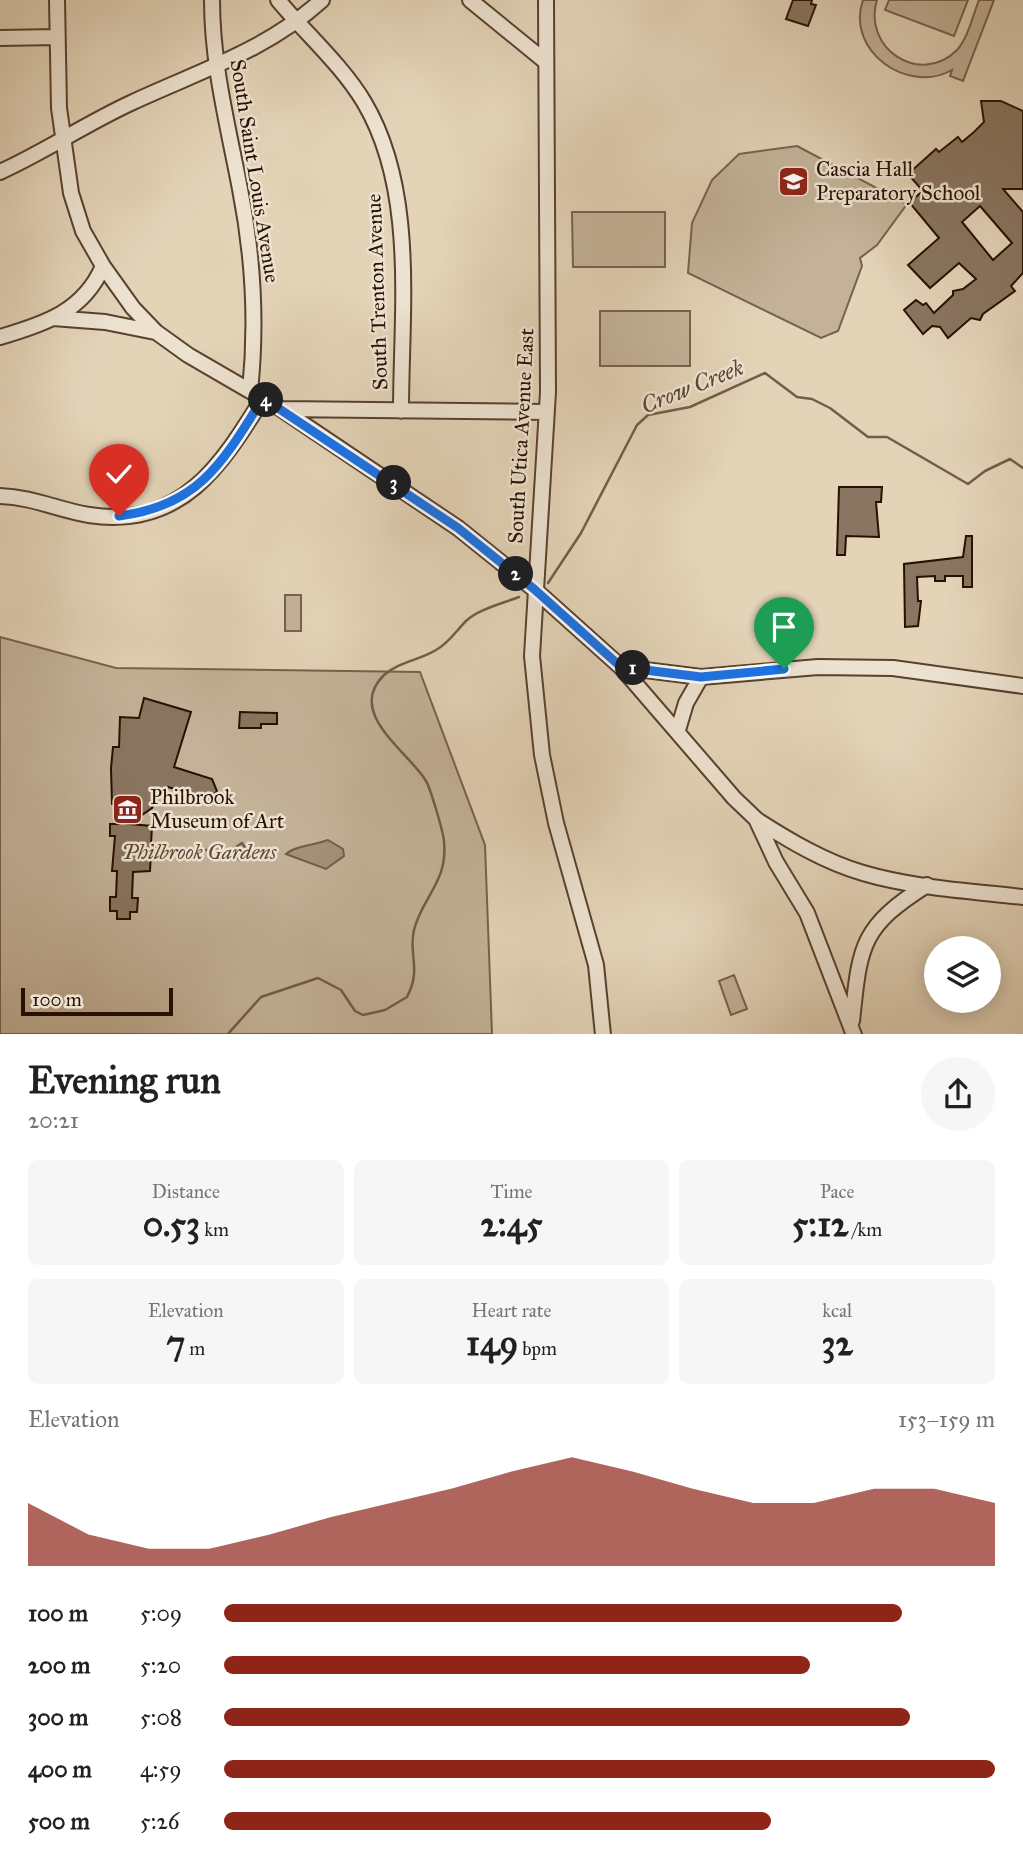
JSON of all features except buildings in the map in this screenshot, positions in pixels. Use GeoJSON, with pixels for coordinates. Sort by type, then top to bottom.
{"type":"FeatureCollection","features":[{"type":"Feature","properties":{"kind":"street"},"geometry":{"type":"LineString","coordinates":[[57,0],[62,139],[71,193],[83,230],[103,266],[133,308],[156,332],[188,355],[281,409],[437,513],[534,589],[621,667],[734,798],[756,819],[833,862],[890,880],[1023,897]]}},
{"type":"Feature","properties":{"kind":"street","name":"South Saint Louis Avenue"},"geometry":{"type":"LineString","coordinates":[[212,0],[222,112],[240,188],[250,267],[257,394]]}},
{"type":"Feature","properties":{"kind":"street","name":"South Trenton Avenue"},"geometry":{"type":"LineString","coordinates":[[278,0],[347,77],[364,103],[391,168],[398,200],[400,238],[401,411]]}},
{"type":"Feature","properties":{"kind":"street"},"geometry":{"type":"LineString","coordinates":[[0,173],[135,100],[217,67],[297,23],[322,0]]}},
{"type":"Feature","properties":{"kind":"street"},"geometry":{"type":"LineString","coordinates":[[470,0],[546,62]]}},
{"type":"Feature","properties":{"kind":"street","name":"South Utica Avenue East"},"geometry":{"type":"LineString","coordinates":[[546,0],[546,412],[532,656],[542,755],[553,810],[596,965],[603,1034]]}},
{"type":"Feature","properties":{"kind":"street"},"geometry":{"type":"LineString","coordinates":[[0,38],[57,37]]}},
{"type":"Feature","properties":{"kind":"street"},"geometry":{"type":"LineString","coordinates":[[0,337],[53,318],[87,295],[103,266]]}},
{"type":"Feature","properties":{"kind":"street"},"geometry":{"type":"LineString","coordinates":[[53,318],[105,322],[156,332]]}},
{"type":"Feature","properties":{"kind":"street"},"geometry":{"type":"LineString","coordinates":[[0,496],[38,500],[86,514],[104,516],[156,510],[178,500],[210,476],[232,448],[257,394]]}},
{"type":"Feature","properties":{"kind":"street"},"geometry":{"type":"LineString","coordinates":[[281,409],[546,412]]}},
{"type":"Feature","properties":{"kind":"street"},"geometry":{"type":"LineString","coordinates":[[621,667],[701,677],[856,666],[920,670],[1023,686]]}},
{"type":"Feature","properties":{"kind":"street"},"geometry":{"type":"LineString","coordinates":[[678,730],[686,703],[701,677]]}},
{"type":"Feature","properties":{"kind":"street"},"geometry":{"type":"LineString","coordinates":[[756,819],[776,863],[807,913],[852,1030]]}},
{"type":"Feature","properties":{"kind":"street"},"geometry":{"type":"LineString","coordinates":[[852,1030],[857,973],[866,939],[883,916],[927,885]]}},
{"type":"Feature","properties":{"kind":"green space"},"geometry":{"type":"Polygon","coordinates":[[[863,0],[877,0],[875,17],[878,33],[886,47],[911,63],[927,65],[942,60],[961,45],[979,0],[994,0],[963,81],[950,76],[952,70],[935,76],[917,77],[884,64],[863,36],[860,19],[863,0]]]}},
{"type":"Feature","properties":{"kind":"green space"},"geometry":{"type":"Polygon","coordinates":[[[889,0],[968,0],[954,36],[885,10],[889,0]]]}},
{"type":"Feature","properties":{"kind":"green space"},"geometry":{"type":"Polygon","coordinates":[[[797,146],[907,204],[877,245],[860,258],[862,266],[838,331],[821,338],[688,273],[692,223],[712,180],[739,154],[797,146]]]}},
{"type":"Feature","properties":{"kind":"green space"},"geometry":{"type":"Polygon","coordinates":[[[572,212],[665,212],[665,267],[573,267],[572,212]]]}},
{"type":"Feature","properties":{"kind":"green space"},"geometry":{"type":"Polygon","coordinates":[[[600,311],[690,311],[690,366],[600,366],[600,311]]]}},
{"type":"Feature","properties":{"kind":"green space"},"geometry":{"type":"Polygon","coordinates":[[[285,595],[301,595],[301,631],[285,631],[285,595]]]}},
{"type":"Feature","properties":{"kind":"green space","name":"Philbrook Gardens"},"geometry":{"type":"Polygon","coordinates":[[[0,637],[116,668],[420,672],[485,845],[492,1034],[0,1034],[0,637]]]}},
{"type":"Feature","properties":{"kind":"green space"},"geometry":{"type":"Polygon","coordinates":[[[734,975],[747,1009],[731,1015],[719,981],[734,975]]]}},
{"type":"Feature","properties":{"kind":"shaded area"},"geometry":{"type":"Polygon","coordinates":[[[328,840],[343,849],[344,856],[326,869],[286,854],[299,847],[328,840]]]}},
{"type":"Feature","properties":{"kind":"waterway","name":"Crow Creek"},"geometry":{"type":"LineString","coordinates":[[548,583],[581,533],[637,425],[648,415],[690,407],[765,373],[797,397],[812,399],[830,408],[868,437],[887,437],[968,484],[985,471],[1010,459],[1023,468]]}},
{"type":"Feature","properties":{"kind":"waterway","name":"Crow Creek"},"geometry":{"type":"LineString","coordinates":[[228,1034],[261,997],[318,978],[341,990],[355,1011],[363,1015],[385,1010],[407,997],[414,978],[414,930],[442,868],[444,842],[426,781],[376,718],[372,704],[374,689],[390,671],[441,647],[471,617],[519,597]]}},
{"type":"Feature","properties":{"kind":"waterway"},"geometry":{"type":"LineString","coordinates":[[227,851],[240,860],[247,851],[242,843],[230,851]]}},
{"type":"Feature","properties":{"kind":"waterway"},"geometry":{"type":"LineString","coordinates":[[166,849],[179,849]]}},
{"type":"Feature","properties":{"kind":"waterway"},"geometry":{"type":"LineString","coordinates":[[183,849],[199,850]]}},
{"type":"Feature","properties":{"kind":"waterway"},"geometry":{"type":"LineString","coordinates":[[203,850],[219,850]]}},
{"type":"Feature","properties":{"kind":"place","name":"Cascia Hall Preparatory School"},"geometry":{"type":"Point","coordinates":[793,181]}},
{"type":"Feature","properties":{"kind":"place","name":"Philbrook Museum of Art"},"geometry":{"type":"Point","coordinates":[127,809]}},
{"type":"Feature","properties":{"kind":"route"},"geometry":{"type":"LineString","coordinates":[[119,516],[156,510],[196,488],[210,476],[232,448],[263,398],[458,528],[534,589],[621,667],[701,677],[726,677],[784,669]]}}]}
